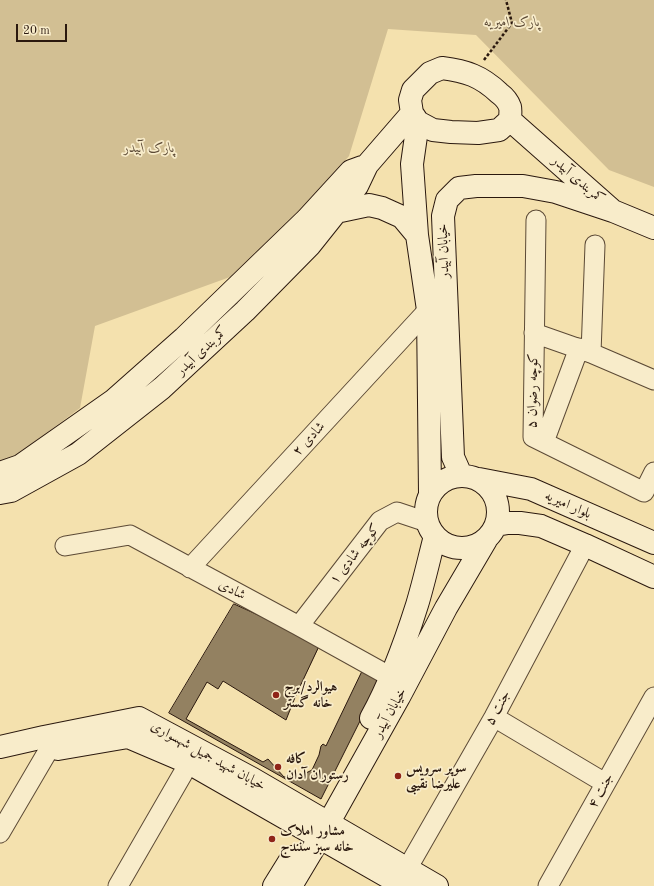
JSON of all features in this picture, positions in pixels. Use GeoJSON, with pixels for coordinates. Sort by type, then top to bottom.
{"type":"FeatureCollection","features":[{"type":"Feature","properties":{"kind":"main road"},"geometry":{"type":"LineString","coordinates":[[442,68],[473,75],[491,85],[504,98],[510,108],[510,120],[499,130],[478,133],[433,130],[415,118],[410,100],[413,90],[430,73],[442,68]]}},
{"type":"Feature","properties":{"kind":"main road","name":"کمربندی آبیدر"},"geometry":{"type":"LineString","coordinates":[[0,473],[20,466],[114,400],[184,338],[307,218],[351,171],[366,165],[415,118]]}},
{"type":"Feature","properties":{"kind":"main road","name":"خیابان آبیدر"},"geometry":{"type":"LineString","coordinates":[[415,118],[412,164],[417,235],[428,310],[430,494]]}},
{"type":"Feature","properties":{"kind":"main road","name":"کمربندی آبیدر"},"geometry":{"type":"LineString","coordinates":[[510,120],[613,211],[654,228]]}},
{"type":"Feature","properties":{"kind":"main road","name":"کمربندی آبیدر"},"geometry":{"type":"LineString","coordinates":[[0,493],[10,491],[78,454],[162,388],[245,311],[310,245],[357,186],[366,165]]}},
{"type":"Feature","properties":{"kind":"main road","name":"خیابان آبیدر"},"geometry":{"type":"LineString","coordinates":[[470,477],[453,457],[443,216],[448,200],[459,188],[476,186],[523,186],[556,192],[613,211]]}},
{"type":"Feature","properties":{"kind":"main road"},"geometry":{"type":"LineString","coordinates":[[336,212],[369,206],[382,208],[402,217],[417,235]]}},
{"type":"Feature","properties":{"kind":"main road"},"geometry":{"type":"LineString","coordinates":[[491,532],[498,515],[498,504],[494,494],[487,486],[470,477],[449,478],[438,484],[430,494],[426,512],[431,529],[444,543],[454,548],[476,546],[491,532],[508,523],[541,526],[654,577]]}},
{"type":"Feature","properties":{"kind":"main road","name":"بلوار امیریه"},"geometry":{"type":"LineString","coordinates":[[470,477],[531,489],[654,543]]}},
{"type":"Feature","properties":{"kind":"main road","name":"خیابان آبیدر"},"geometry":{"type":"LineString","coordinates":[[292,886],[318,827],[381,700],[407,637],[418,604],[431,529]]}},
{"type":"Feature","properties":{"kind":"main road","name":"خیابان آبیدر"},"geometry":{"type":"LineString","coordinates":[[274,886],[318,827],[399,697],[446,608],[491,532]]}},
{"type":"Feature","properties":{"kind":"main road","name":"خیابان شهید جمیل شهسواری"},"geometry":{"type":"LineString","coordinates":[[0,747],[139,718],[253,779],[318,827]]}},
{"type":"Feature","properties":{"kind":"main road","name":"خیابان شهید جمیل شهسواری"},"geometry":{"type":"LineString","coordinates":[[0,762],[48,751],[128,737],[189,763],[318,827]]}},
{"type":"Feature","properties":{"kind":"main road"},"geometry":{"type":"LineString","coordinates":[[318,827],[402,881],[437,886]]}},
{"type":"Feature","properties":{"kind":"street","name":"کوچه رضوان ۵"},"geometry":{"type":"LineString","coordinates":[[536,220],[533,437],[644,492],[654,472]]}},
{"type":"Feature","properties":{"kind":"street"},"geometry":{"type":"LineString","coordinates":[[544,442],[585,350],[595,245]]}},
{"type":"Feature","properties":{"kind":"street","name":"شادی ۲"},"geometry":{"type":"LineString","coordinates":[[190,568],[428,310]]}},
{"type":"Feature","properties":{"kind":"street"},"geometry":{"type":"LineString","coordinates":[[534,333],[585,350],[654,380]]}},
{"type":"Feature","properties":{"kind":"street","name":"کوچه شادی ۱"},"geometry":{"type":"LineString","coordinates":[[298,626],[380,521],[397,512],[431,529]]}},
{"type":"Feature","properties":{"kind":"street","name":"شادی"},"geometry":{"type":"LineString","coordinates":[[65,546],[130,535],[391,677]]}},
{"type":"Feature","properties":{"kind":"street","name":"جنت ۵"},"geometry":{"type":"LineString","coordinates":[[402,881],[494,717],[585,545]]}},
{"type":"Feature","properties":{"kind":"street","name":"جنت ۴"},"geometry":{"type":"LineString","coordinates":[[548,886],[654,697]]}},
{"type":"Feature","properties":{"kind":"street"},"geometry":{"type":"LineString","coordinates":[[494,717],[605,783]]}},
{"type":"Feature","properties":{"kind":"street"},"geometry":{"type":"LineString","coordinates":[[0,834],[48,751]]}},
{"type":"Feature","properties":{"kind":"street"},"geometry":{"type":"LineString","coordinates":[[118,886],[189,763]]}},
{"type":"Feature","properties":{"kind":"path"},"geometry":{"type":"LineString","coordinates":[[473,75],[512,23],[506,0]]}},
{"type":"Feature","properties":{"kind":"green space","name":"پارک آبیدر"},"geometry":{"type":"Polygon","coordinates":[[[0,0],[654,0],[654,187],[609,170],[476,35],[388,29],[349,156],[252,269],[95,326],[80,408],[0,468],[0,0]]]}},
{"type":"Feature","properties":{"kind":"building","name":"هیوالرد/برج خانه گستر"},"geometry":{"type":"Polygon","coordinates":[[[234,604],[311,639],[382,677],[321,799],[169,713],[234,604]]]}},
{"type":"Feature","properties":{"kind":"building"},"geometry":{"type":"Polygon","coordinates":[[[320,645],[363,669],[326,746],[323,744],[321,746],[319,755],[312,770],[300,776],[284,777],[268,759],[263,762],[186,719],[207,682],[218,689],[223,681],[286,720],[296,695],[320,645]]]}},
{"type":"Feature","properties":{"kind":"place","name":"هیوالرد/برج خانه گستر"},"geometry":{"type":"Point","coordinates":[276,695]}},
{"type":"Feature","properties":{"kind":"place","name":"کافه رستوران آدان"},"geometry":{"type":"Point","coordinates":[278,767]}},
{"type":"Feature","properties":{"kind":"place","name":"سوپر سرویس علیرضا نقیبی"},"geometry":{"type":"Point","coordinates":[398,776]}},
{"type":"Feature","properties":{"kind":"place","name":"مشاور املاک خانه سبز سنندج"},"geometry":{"type":"Point","coordinates":[272,839]}},
{"type":"Feature","properties":{"kind":"park label","name":"پارک امیریه"},"geometry":{"type":"Point","coordinates":[512,22]}}]}
